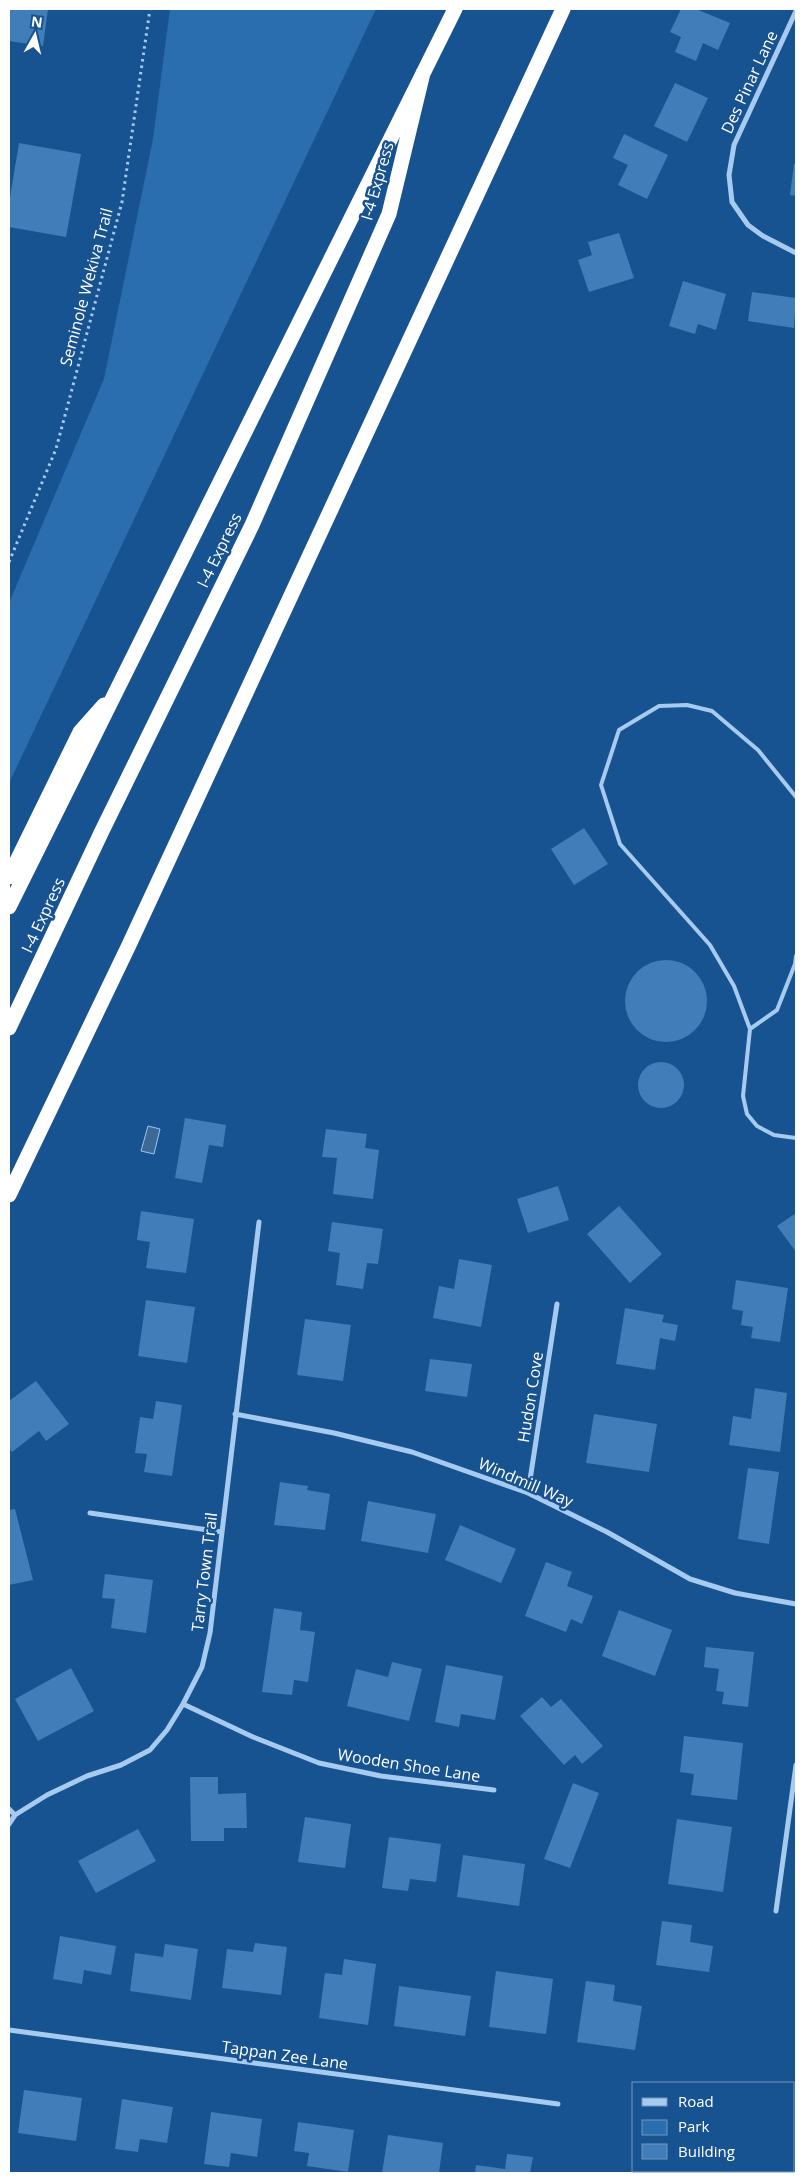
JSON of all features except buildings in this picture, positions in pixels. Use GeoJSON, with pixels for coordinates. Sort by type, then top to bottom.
{"type":"FeatureCollection","features":[{"type":"Feature","properties":{"kind":"highway"},"geometry":{"type":"LineString","coordinates":[[9,907],[455,9]]}},
{"type":"Feature","properties":{"kind":"highway"},"geometry":{"type":"LineString","coordinates":[[9,1195],[141,918],[563,9]]}},
{"type":"Feature","properties":{"kind":"highway","name":"I-4 Express"},"geometry":{"type":"LineString","coordinates":[[9,1028],[101,833],[252,525],[389,214],[423,73]]}},
{"type":"Feature","properties":{"kind":"highway"},"geometry":{"type":"LineString","coordinates":[[9,878],[80,732],[119,686]]}},
{"type":"Feature","properties":{"kind":"street","name":"Des Pinar Lane"},"geometry":{"type":"LineString","coordinates":[[796,11],[734,145],[729,175],[732,202],[748,225],[763,236],[796,253]]}},
{"type":"Feature","properties":{"kind":"street","name":"Tarry Town Trail"},"geometry":{"type":"LineString","coordinates":[[9,1824],[15,1815],[47,1795],[87,1776],[121,1765],[150,1750],[183,1704],[202,1667],[210,1633],[259,1222]]}},
{"type":"Feature","properties":{"kind":"street","name":"Hudon Cove"},"geometry":{"type":"LineString","coordinates":[[528,1493],[557,1304]]}},
{"type":"Feature","properties":{"kind":"street","name":"Windmill Way"},"geometry":{"type":"LineString","coordinates":[[235,1414],[334,1433],[412,1452],[528,1493],[607,1532],[690,1579],[735,1593],[796,1604]]}},
{"type":"Feature","properties":{"kind":"street"},"geometry":{"type":"LineString","coordinates":[[90,1513],[222,1532]]}},
{"type":"Feature","properties":{"kind":"street","name":"Wooden Shoe Lane"},"geometry":{"type":"LineString","coordinates":[[183,1704],[253,1737],[319,1763],[381,1776],[494,1790]]}},
{"type":"Feature","properties":{"kind":"street"},"geometry":{"type":"LineString","coordinates":[[776,1911],[796,1765]]}},
{"type":"Feature","properties":{"kind":"street"},"geometry":{"type":"LineString","coordinates":[[9,1808],[15,1815]]}},
{"type":"Feature","properties":{"kind":"street","name":"Tappan Zee Lane"},"geometry":{"type":"LineString","coordinates":[[9,2030],[558,2104]]}},
{"type":"Feature","properties":{"kind":"lane"},"geometry":{"type":"LineString","coordinates":[[796,797],[777,772],[750,743],[712,711],[687,704],[659,706],[619,730],[601,785],[620,844],[710,945],[734,986],[750,1029],[743,1096],[746,1114],[757,1126],[774,1135],[796,1138]]}},
{"type":"Feature","properties":{"kind":"lane"},"geometry":{"type":"LineString","coordinates":[[750,1029],[777,1010],[796,956]]}},
{"type":"Feature","properties":{"kind":"path","name":"Seminole Wekiva Trail"},"geometry":{"type":"LineString","coordinates":[[9,562],[56,449],[122,202],[150,9]]}},
{"type":"Feature","properties":{"kind":"green space"},"geometry":{"type":"Polygon","coordinates":[[[170,9],[376,9],[9,783],[9,603],[104,379],[153,139],[170,9]]]}},
{"type":"Feature","properties":{"kind":"shaded area"},"geometry":{"type":"Polygon","coordinates":[[[148,1126],[160,1129],[154,1154],[141,1151],[148,1126]]]}}]}
